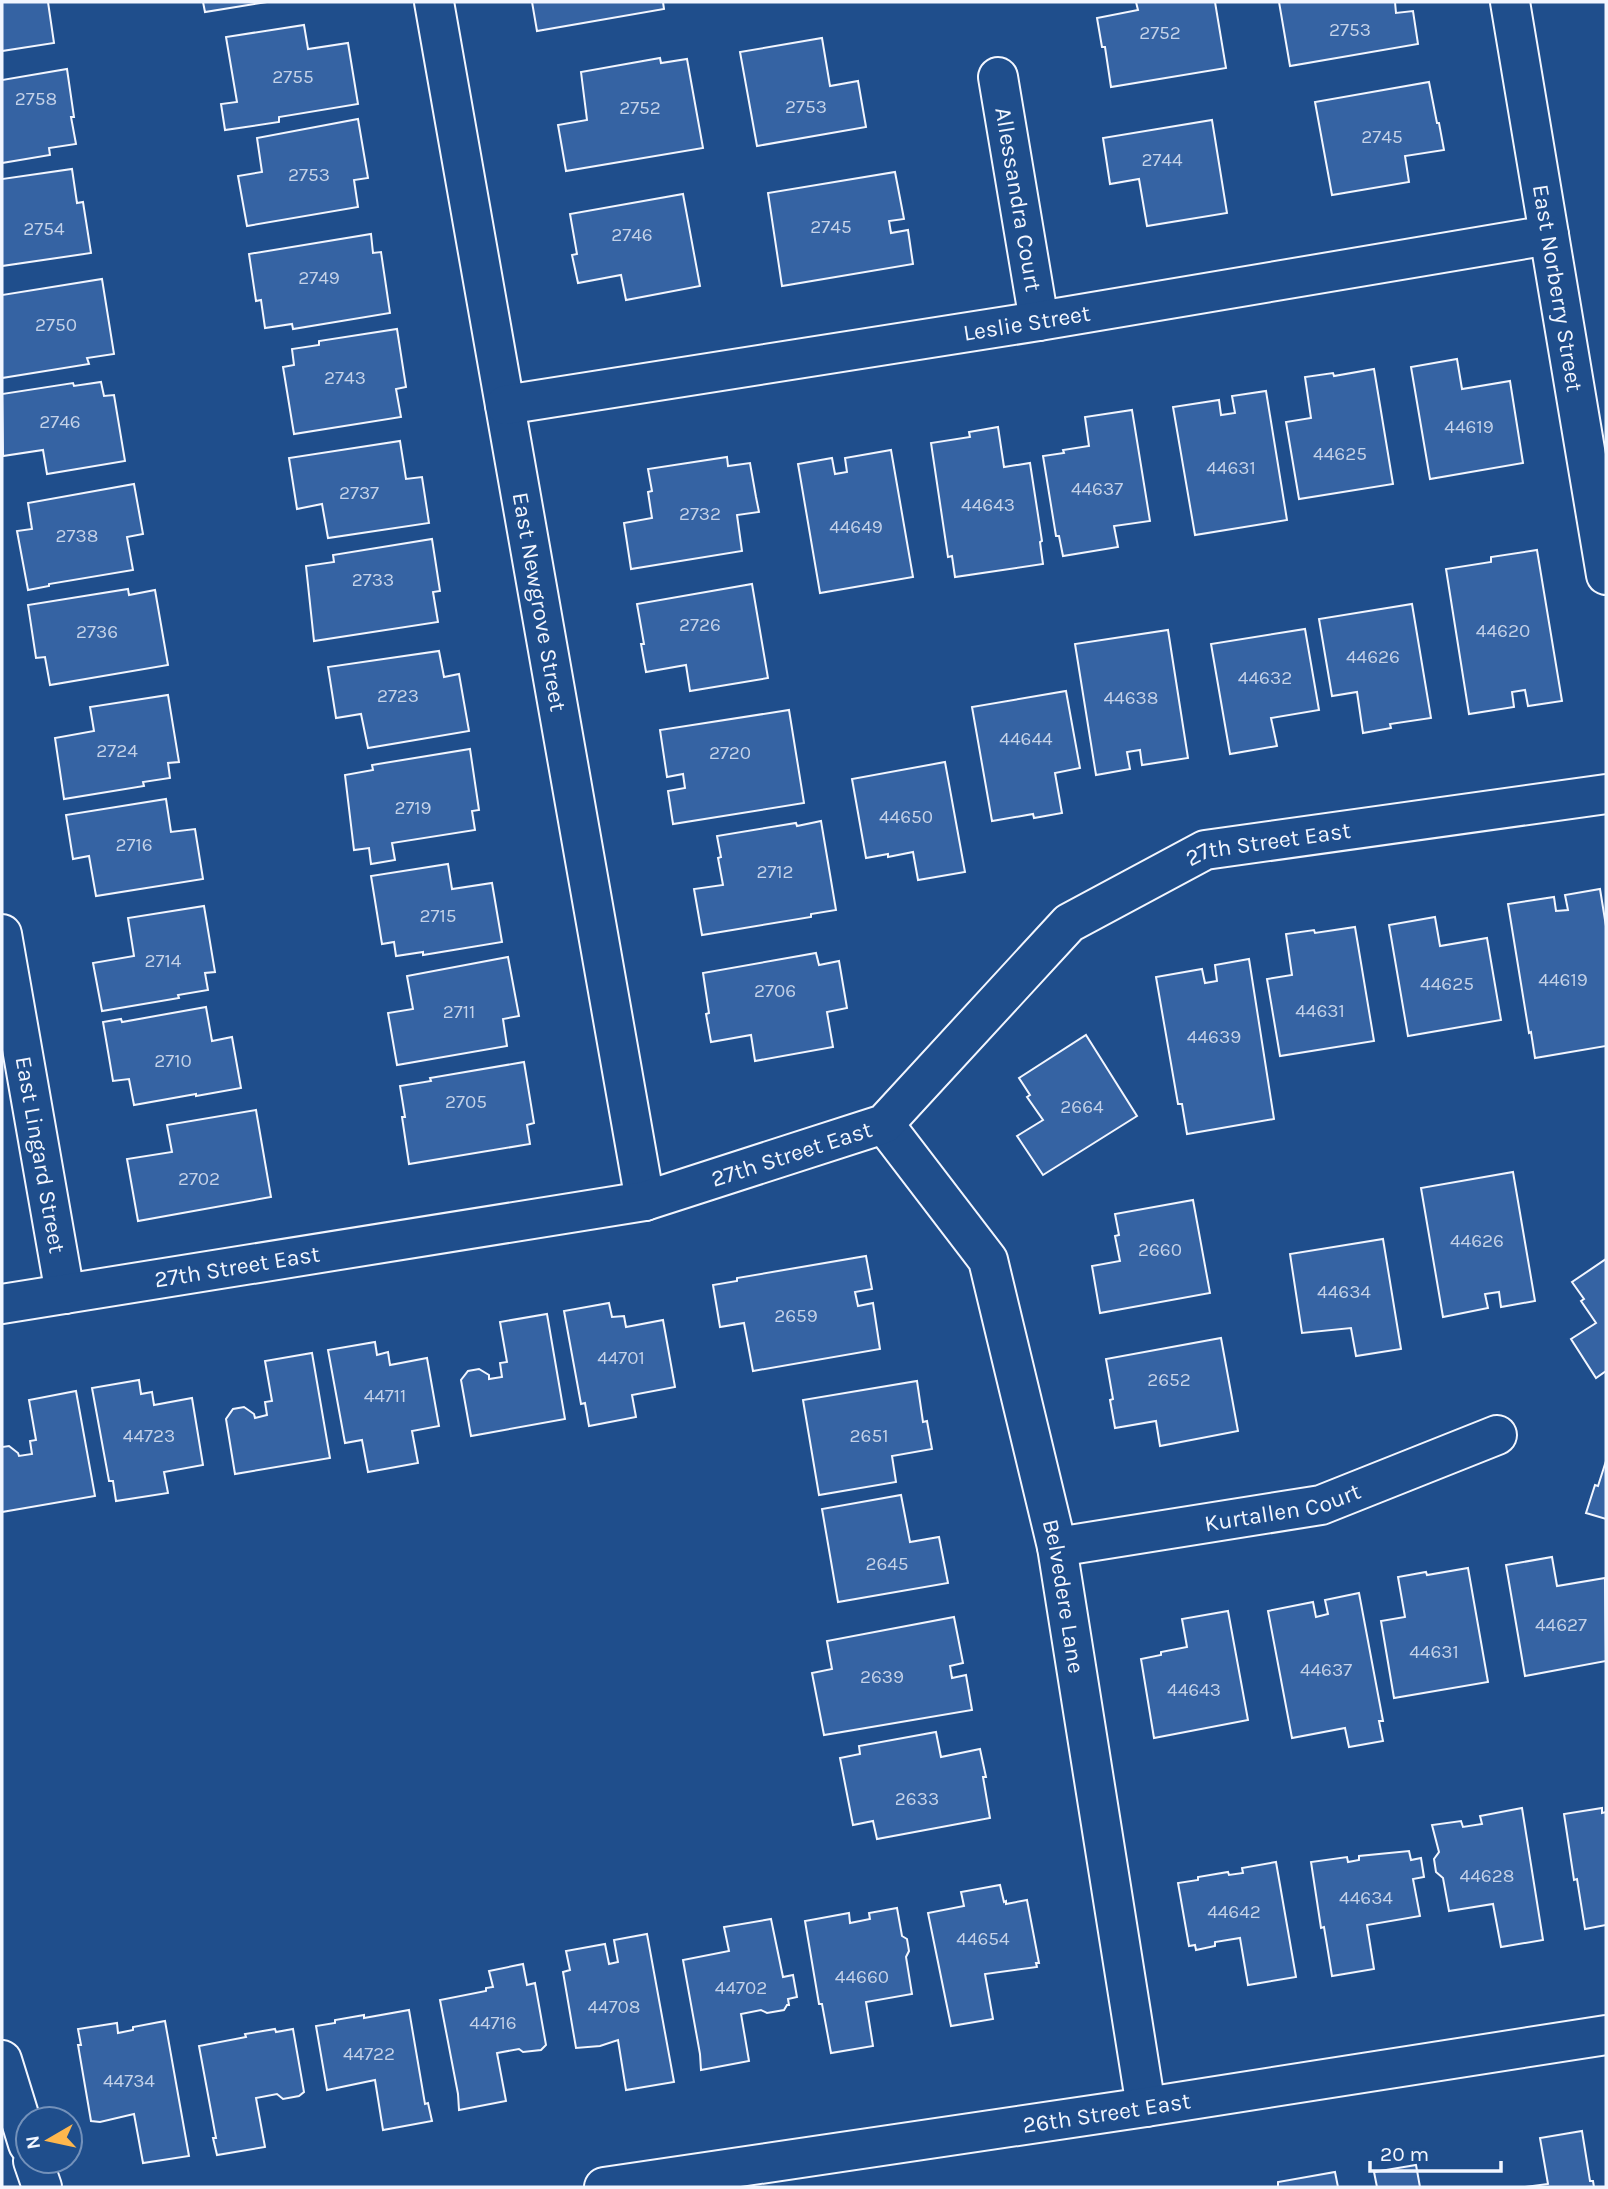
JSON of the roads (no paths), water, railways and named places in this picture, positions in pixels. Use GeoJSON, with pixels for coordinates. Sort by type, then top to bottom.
{"type":"FeatureCollection","features":[{"type":"Feature","properties":{"kind":"street","name":"East Newgrove Street"},"geometry":{"type":"LineString","coordinates":[[434,2],[645,1201]]}},
{"type":"Feature","properties":{"kind":"street","name":"East Norberry Street"},"geometry":{"type":"LineString","coordinates":[[1510,2],[1606,575]]}},
{"type":"Feature","properties":{"kind":"street","name":"Allessandra Court"},"geometry":{"type":"LineString","coordinates":[[998,77],[1039,321]]}},
{"type":"Feature","properties":{"kind":"street","name":"Leslie Street"},"geometry":{"type":"LineString","coordinates":[[505,405],[1039,321],[1549,235]]}},
{"type":"Feature","properties":{"kind":"street","name":"27th Street East"},"geometry":{"type":"LineString","coordinates":[[2,1304],[645,1201],[884,1124],[1069,923],[1205,850],[1606,794]]}},
{"type":"Feature","properties":{"kind":"street","name":"East Lingard Street"},"geometry":{"type":"LineString","coordinates":[[2,934],[65,1294]]}},
{"type":"Feature","properties":{"kind":"street","name":"Belvedere Lane"},"geometry":{"type":"LineString","coordinates":[[884,1124],[988,1260],[1057,1547],[1146,2107]]}},
{"type":"Feature","properties":{"kind":"street","name":"Kurtallen Court"},"geometry":{"type":"LineString","coordinates":[[1057,1547],[1321,1505],[1497,1435]]}},
{"type":"Feature","properties":{"kind":"street","name":"26th Street East"},"geometry":{"type":"LineString","coordinates":[[604,2187],[1146,2107],[1606,2035]]}},
{"type":"Feature","properties":{"kind":"street"},"geometry":{"type":"LineString","coordinates":[[2,2060],[16,2105]]}}]}
